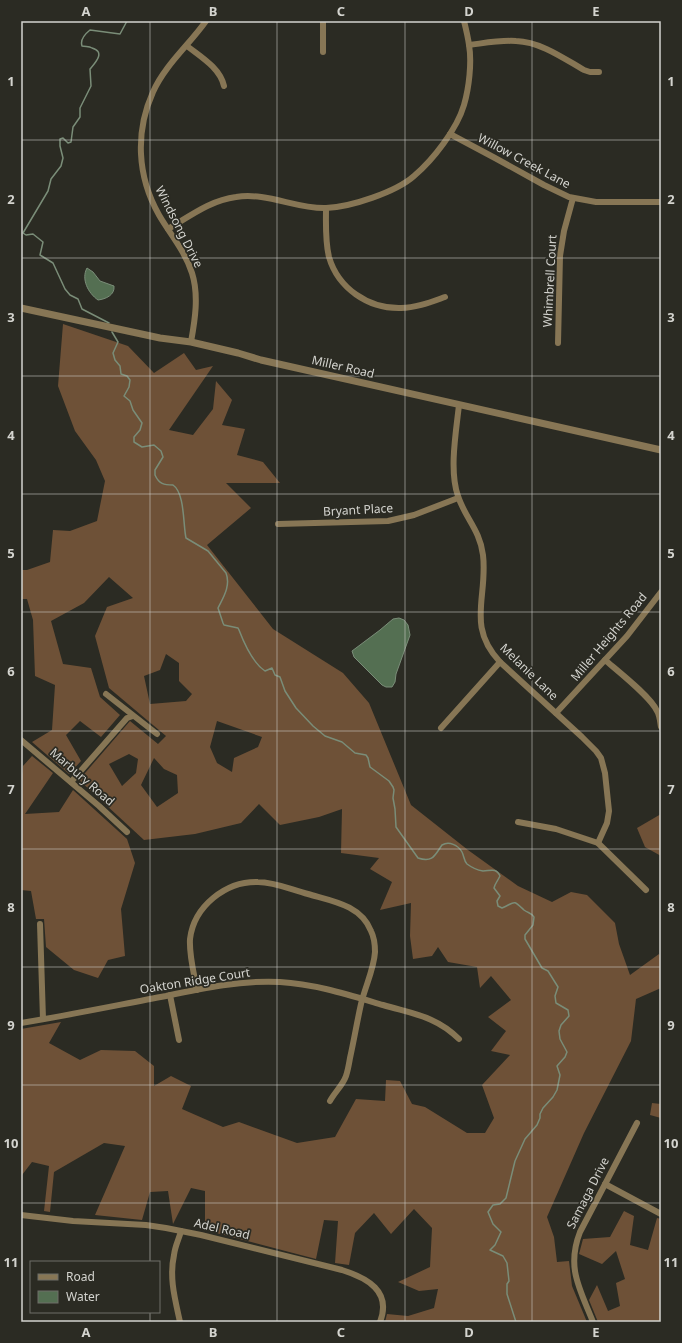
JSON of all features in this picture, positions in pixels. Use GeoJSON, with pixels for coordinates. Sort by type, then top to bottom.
{"type":"FeatureCollection","features":[{"type":"Feature","properties":{"kind":"street","name":"Windsong Drive"},"geometry":{"type":"LineString","coordinates":[[191,342],[195,320],[196,290],[192,272],[182,251],[159,216],[146,185],[141,160],[141,135],[153,91],[161,78],[206,21]]}},
{"type":"Feature","properties":{"kind":"street"},"geometry":{"type":"LineString","coordinates":[[322,21],[323,52]]}},
{"type":"Feature","properties":{"kind":"street"},"geometry":{"type":"LineString","coordinates":[[168,229],[209,205],[240,196],[259,196],[326,208],[348,205],[378,196],[413,177],[438,151],[450,134],[464,106],[470,70],[469,45],[464,21]]}},
{"type":"Feature","properties":{"kind":"street"},"geometry":{"type":"LineString","coordinates":[[469,45],[501,41],[528,42],[544,47],[584,70],[599,72]]}},
{"type":"Feature","properties":{"kind":"street"},"geometry":{"type":"LineString","coordinates":[[187,46],[217,71],[223,80],[224,86]]}},
{"type":"Feature","properties":{"kind":"street","name":"Willow Creek Lane"},"geometry":{"type":"LineString","coordinates":[[450,134],[556,192],[573,198],[596,202],[661,202]]}},
{"type":"Feature","properties":{"kind":"street","name":"Whimbrell Court"},"geometry":{"type":"LineString","coordinates":[[558,344],[560,256],[564,231],[573,198]]}},
{"type":"Feature","properties":{"kind":"street"},"geometry":{"type":"LineString","coordinates":[[326,208],[326,235],[329,256],[338,277],[352,292],[384,307],[401,308],[424,304],[445,297]]}},
{"type":"Feature","properties":{"kind":"street","name":"Miller Road"},"geometry":{"type":"LineString","coordinates":[[21,308],[160,338],[191,342],[261,360],[661,450]]}},
{"type":"Feature","properties":{"kind":"street","name":"Melanie Lane"},"geometry":{"type":"LineString","coordinates":[[459,405],[454,474],[458,498],[474,526],[481,544],[484,566],[480,615],[482,631],[490,650],[500,662],[596,751],[604,765],[608,790],[609,814],[606,828],[598,843]]}},
{"type":"Feature","properties":{"kind":"street","name":"Bryant Place"},"geometry":{"type":"LineString","coordinates":[[278,524],[388,521],[414,515],[458,498]]}},
{"type":"Feature","properties":{"kind":"street","name":"Miller Heights Road"},"geometry":{"type":"LineString","coordinates":[[556,713],[606,660],[661,592]]}},
{"type":"Feature","properties":{"kind":"street"},"geometry":{"type":"LineString","coordinates":[[606,660],[654,706],[658,712],[661,726]]}},
{"type":"Feature","properties":{"kind":"street"},"geometry":{"type":"LineString","coordinates":[[441,728],[500,662]]}},
{"type":"Feature","properties":{"kind":"street"},"geometry":{"type":"LineString","coordinates":[[106,694],[157,734]]}},
{"type":"Feature","properties":{"kind":"street"},"geometry":{"type":"LineString","coordinates":[[71,782],[127,718],[133,716]]}},
{"type":"Feature","properties":{"kind":"street","name":"Marbury Road"},"geometry":{"type":"LineString","coordinates":[[21,740],[127,832]]}},
{"type":"Feature","properties":{"kind":"street"},"geometry":{"type":"LineString","coordinates":[[518,822],[556,829],[598,843],[646,890]]}},
{"type":"Feature","properties":{"kind":"street"},"geometry":{"type":"LineString","coordinates":[[198,990],[190,947],[192,930],[196,920],[206,905],[220,892],[239,884],[257,882],[275,885],[342,904],[351,908],[363,918],[371,930],[375,952],[362,999],[346,1076],[330,1101]]}},
{"type":"Feature","properties":{"kind":"street"},"geometry":{"type":"LineString","coordinates":[[40,924],[43,1019]]}},
{"type":"Feature","properties":{"kind":"street","name":"Oakton Ridge Court"},"geometry":{"type":"LineString","coordinates":[[21,1023],[237,983],[279,982],[310,985],[433,1020],[444,1026],[459,1039]]}},
{"type":"Feature","properties":{"kind":"street"},"geometry":{"type":"LineString","coordinates":[[170,995],[179,1040]]}},
{"type":"Feature","properties":{"kind":"street","name":"Samaga Drive"},"geometry":{"type":"LineString","coordinates":[[593,1322],[576,1278],[574,1256],[580,1232],[637,1123]]}},
{"type":"Feature","properties":{"kind":"street"},"geometry":{"type":"LineString","coordinates":[[605,1184],[661,1214]]}},
{"type":"Feature","properties":{"kind":"street","name":"Adel Road"},"geometry":{"type":"LineString","coordinates":[[21,1215],[73,1221],[146,1225],[181,1231],[342,1270],[361,1276],[375,1286],[381,1296],[383,1308],[380,1322]]}},
{"type":"Feature","properties":{"kind":"street"},"geometry":{"type":"LineString","coordinates":[[180,1322],[171,1278],[174,1253],[181,1231]]}},
{"type":"Feature","properties":{"kind":"shaded area"},"geometry":{"type":"Polygon","coordinates":[[[63,324],[128,346],[154,373],[184,353],[196,370],[213,366],[169,430],[193,435],[213,409],[216,381],[232,400],[222,425],[245,429],[237,455],[263,462],[280,483],[226,483],[251,508],[207,545],[273,629],[343,673],[369,703],[411,805],[468,850],[518,886],[552,902],[571,892],[587,895],[615,923],[619,944],[630,975],[659,954],[661,957],[661,988],[636,999],[631,1041],[584,1133],[547,1217],[554,1237],[557,1262],[569,1261],[572,1286],[587,1322],[385,1322],[387,1314],[408,1316],[434,1308],[438,1289],[419,1291],[398,1282],[430,1267],[432,1228],[414,1209],[391,1234],[374,1213],[355,1233],[349,1265],[335,1263],[338,1221],[324,1220],[316,1259],[205,1230],[205,1191],[191,1188],[173,1224],[168,1191],[150,1192],[142,1220],[95,1215],[125,1146],[104,1143],[54,1172],[50,1212],[44,1211],[49,1166],[32,1162],[22,1175],[21,1029],[61,1022],[49,1043],[80,1060],[101,1050],[135,1051],[154,1066],[154,1086],[171,1076],[191,1086],[182,1109],[223,1127],[239,1122],[297,1143],[335,1137],[356,1099],[385,1101],[386,1080],[400,1081],[412,1104],[425,1107],[467,1133],[485,1133],[494,1118],[482,1085],[510,1055],[491,1051],[506,1031],[488,1017],[511,1000],[491,976],[480,988],[477,967],[448,962],[438,947],[432,956],[413,959],[410,936],[411,903],[380,910],[392,882],[370,869],[379,858],[341,853],[342,809],[319,817],[280,825],[259,804],[241,823],[195,834],[144,840],[79,780],[130,721],[158,744],[166,736],[109,688],[95,636],[107,607],[133,598],[109,577],[84,603],[51,621],[63,664],[91,668],[100,697],[120,715],[101,737],[80,721],[66,735],[81,761],[69,774],[32,742],[52,730],[55,685],[35,676],[33,620],[27,599],[21,599],[21,570],[27,570],[50,562],[53,530],[70,531],[97,521],[105,481],[96,460],[75,431],[58,386],[63,324]],[[166,654],[160,670],[144,676],[150,704],[186,701],[192,694],[179,681],[179,663],[166,654]],[[217,721],[210,747],[217,763],[232,772],[234,758],[258,747],[262,737],[217,721]],[[129,754],[109,764],[122,786],[136,773],[138,759],[129,754]],[[154,758],[141,785],[157,807],[178,793],[177,775],[164,769],[154,758]]]}},
{"type":"Feature","properties":{"kind":"shaded area"},"geometry":{"type":"Polygon","coordinates":[[[32,756],[53,773],[25,814],[59,812],[73,790],[127,839],[135,863],[121,909],[125,956],[108,960],[98,978],[74,970],[46,947],[44,919],[36,919],[31,891],[21,890],[21,783],[23,766],[32,756]]]}},
{"type":"Feature","properties":{"kind":"shaded area"},"geometry":{"type":"Polygon","coordinates":[[[661,814],[661,856],[645,847],[637,828],[661,814]]]}},
{"type":"Feature","properties":{"kind":"shaded area"},"geometry":{"type":"Polygon","coordinates":[[[652,1103],[661,1104],[661,1118],[650,1115],[652,1103]]]}},
{"type":"Feature","properties":{"kind":"shaded area"},"geometry":{"type":"Polygon","coordinates":[[[624,1211],[634,1216],[630,1245],[648,1250],[657,1218],[661,1219],[661,1322],[598,1322],[589,1300],[597,1285],[608,1311],[620,1306],[616,1283],[625,1279],[616,1251],[602,1264],[579,1254],[583,1239],[610,1237],[624,1211]]]}},
{"type":"Feature","properties":{"kind":"water"},"geometry":{"type":"Polygon","coordinates":[[[87,268],[93,272],[100,281],[114,286],[113,292],[109,296],[98,300],[91,294],[85,281],[85,272],[87,268]]]}},
{"type":"Feature","properties":{"kind":"water"},"geometry":{"type":"Polygon","coordinates":[[[399,618],[404,620],[408,625],[410,635],[396,674],[395,682],[392,687],[386,687],[382,685],[354,657],[352,651],[393,619],[399,618]]]}},
{"type":"Feature","properties":{"kind":"waterway"},"geometry":{"type":"LineString","coordinates":[[109,323],[82,309],[78,299],[70,295],[65,289],[53,263],[40,255],[43,242],[33,234],[26,235],[23,233],[48,191],[51,179],[61,166],[63,158],[60,139],[63,138],[68,143],[71,142],[73,127],[80,117],[80,108],[91,86],[90,69],[97,61],[99,55],[96,50],[90,47],[82,46],[82,39],[90,30],[120,34],[127,21]]}},
{"type":"Feature","properties":{"kind":"waterway"},"geometry":{"type":"LineString","coordinates":[[112,332],[118,342],[113,353],[115,360],[120,366],[121,374],[127,376],[130,380],[129,387],[124,396],[130,401],[133,410],[142,423],[140,430],[134,437],[134,442],[142,447],[154,445],[161,451],[163,457],[155,470],[155,475],[160,482],[173,485],[180,495],[186,538],[208,551],[226,573],[228,583],[218,608],[224,625],[238,628],[246,647],[253,658],[265,671],[272,668],[275,675],[280,677],[285,691],[296,708],[313,726],[325,736],[342,742],[355,753],[366,755],[370,767],[389,781],[394,790],[393,798],[396,827],[418,858],[430,859],[442,845],[448,843],[456,846],[462,852],[467,864],[481,871],[497,871],[500,876],[494,888],[500,896],[497,901],[498,906],[502,908],[515,903],[534,917],[533,925],[525,935],[525,939],[542,968],[548,971],[558,987],[555,996],[556,1003],[568,1010],[569,1016],[561,1025],[559,1031],[560,1039],[567,1052],[565,1057],[557,1066],[560,1075],[557,1090],[543,1108],[537,1125],[525,1139],[515,1161],[506,1198],[500,1204],[493,1205],[488,1212],[493,1224],[501,1232],[495,1245],[490,1250],[503,1256],[507,1263],[509,1281],[507,1284],[507,1294],[516,1322]]}}]}
